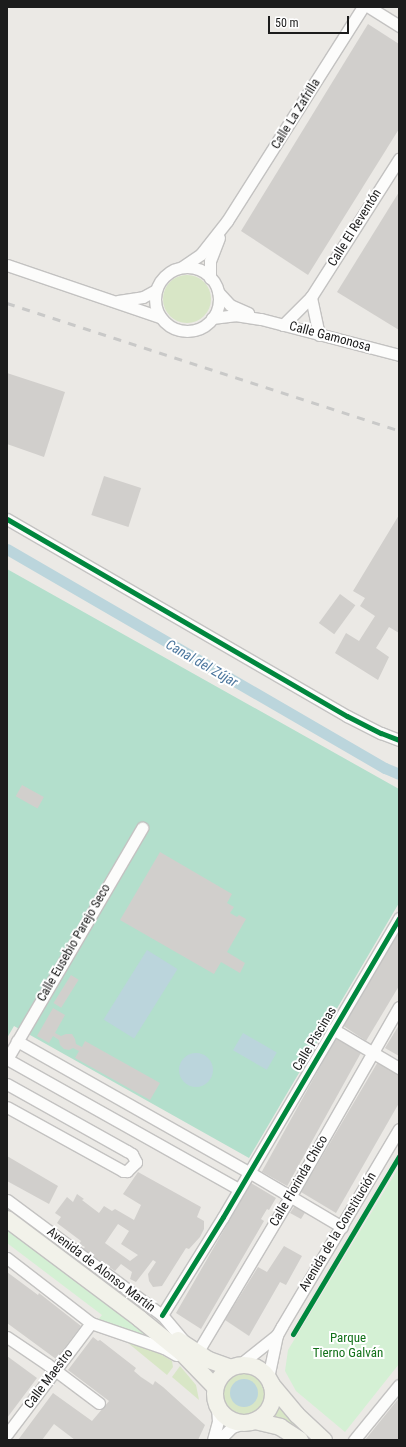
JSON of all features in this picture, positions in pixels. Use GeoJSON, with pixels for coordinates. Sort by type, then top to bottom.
{"type":"FeatureCollection","features":[{"type":"Feature","properties":{"kind":"main road","name":"Avenida de Alonso Martín"},"geometry":{"type":"LineString","coordinates":[[7,1219],[109,1295],[189,1351],[209,1360],[234,1367]]}},
{"type":"Feature","properties":{"kind":"main road","name":"Avenida de Alonso Martín"},"geometry":{"type":"LineString","coordinates":[[189,1351],[212,1383]]}},
{"type":"Feature","properties":{"kind":"main road"},"geometry":{"type":"LineString","coordinates":[[300,1440],[280,1427],[231,1421],[223,1415],[217,1407],[212,1383],[224,1372],[234,1367],[255,1367],[270,1381],[297,1415],[324,1440]]}},
{"type":"Feature","properties":{"kind":"main road"},"geometry":{"type":"LineString","coordinates":[[248,1422],[269,1410],[272,1402],[270,1381]]}},
{"type":"Feature","properties":{"kind":"street","name":"Calle La Zafrilla"},"geometry":{"type":"LineString","coordinates":[[182,268],[200,254],[227,221],[363,7]]}},
{"type":"Feature","properties":{"kind":"street"},"geometry":{"type":"LineString","coordinates":[[369,7],[399,26]]}},
{"type":"Feature","properties":{"kind":"street","name":"Calle El Reventón"},"geometry":{"type":"LineString","coordinates":[[283,325],[311,297],[399,159]]}},
{"type":"Feature","properties":{"kind":"street","name":"Calle La Zafrilla"},"geometry":{"type":"LineString","coordinates":[[210,278],[210,261],[227,221]]}},
{"type":"Feature","properties":{"kind":"street"},"geometry":{"type":"LineString","coordinates":[[7,265],[160,317],[167,324],[176,329],[186,331],[205,325],[212,318],[217,306],[218,292],[210,278],[197,269],[182,268],[166,275],[156,290],[143,297],[116,301]]}},
{"type":"Feature","properties":{"kind":"street"},"geometry":{"type":"LineString","coordinates":[[156,290],[156,304],[160,317]]}},
{"type":"Feature","properties":{"kind":"street","name":"Calle Gamonosa"},"geometry":{"type":"LineString","coordinates":[[218,292],[230,305],[261,319]]}},
{"type":"Feature","properties":{"kind":"street"},"geometry":{"type":"LineString","coordinates":[[311,297],[319,334]]}},
{"type":"Feature","properties":{"kind":"street","name":"Calle Gamonosa"},"geometry":{"type":"LineString","coordinates":[[212,318],[234,315],[261,319],[399,355]]}},
{"type":"Feature","properties":{"kind":"street"},"geometry":{"type":"LineString","coordinates":[[7,519],[347,716],[399,740]]}},
{"type":"Feature","properties":{"kind":"street","name":"Calle Eusebio Parejo Seco"},"geometry":{"type":"LineString","coordinates":[[7,1059],[142,828]]}},
{"type":"Feature","properties":{"kind":"street","name":"Calle Piscinas"},"geometry":{"type":"LineString","coordinates":[[162,1315],[239,1189],[399,918]]}},
{"type":"Feature","properties":{"kind":"street","name":"Calle Florinda Chico"},"geometry":{"type":"LineString","coordinates":[[189,1351],[290,1196],[399,1007]]}},
{"type":"Feature","properties":{"kind":"street"},"geometry":{"type":"LineString","coordinates":[[333,1029],[399,1068]]}},
{"type":"Feature","properties":{"kind":"street"},"geometry":{"type":"LineString","coordinates":[[18,1041],[249,1172],[342,1227]]}},
{"type":"Feature","properties":{"kind":"street"},"geometry":{"type":"LineString","coordinates":[[7,1059],[239,1189]]}},
{"type":"Feature","properties":{"kind":"street"},"geometry":{"type":"LineString","coordinates":[[7,1084],[132,1154],[136,1162],[127,1171],[123,1171],[7,1106]]}},
{"type":"Feature","properties":{"kind":"street","name":"Avenida de la Constitución"},"geometry":{"type":"LineString","coordinates":[[277,1335],[399,1129]]}},
{"type":"Feature","properties":{"kind":"street","name":"Avenida de Alonso Martín"},"geometry":{"type":"LineString","coordinates":[[7,1200],[162,1315],[189,1351]]}},
{"type":"Feature","properties":{"kind":"street"},"geometry":{"type":"LineString","coordinates":[[7,1258],[91,1323],[101,1327],[105,1326],[173,1352],[212,1383]]}},
{"type":"Feature","properties":{"kind":"street","name":"Calle Maestro"},"geometry":{"type":"LineString","coordinates":[[7,1434],[91,1323]]}},
{"type":"Feature","properties":{"kind":"street"},"geometry":{"type":"LineString","coordinates":[[234,1367],[277,1335]]}},
{"type":"Feature","properties":{"kind":"street"},"geometry":{"type":"LineString","coordinates":[[270,1381],[277,1335]]}},
{"type":"Feature","properties":{"kind":"street"},"geometry":{"type":"LineString","coordinates":[[7,1337],[99,1403]]}},
{"type":"Feature","properties":{"kind":"street"},"geometry":{"type":"LineString","coordinates":[[354,1440],[399,1385]]}},
{"type":"Feature","properties":{"kind":"street"},"geometry":{"type":"LineString","coordinates":[[213,1440],[218,1420],[217,1407]]}},
{"type":"Feature","properties":{"kind":"street"},"geometry":{"type":"LineString","coordinates":[[219,1440],[232,1427],[248,1422]]}},
{"type":"Feature","properties":{"kind":"green space"},"geometry":{"type":"Polygon","coordinates":[[[182,275],[192,275],[204,282],[211,294],[211,304],[204,316],[192,323],[182,323],[174,319],[167,312],[163,304],[163,294],[167,286],[174,279],[182,275]]]}},
{"type":"Feature","properties":{"kind":"green space"},"geometry":{"type":"Polygon","coordinates":[[[7,569],[399,789],[399,903],[249,1158],[14,1026],[7,1038],[7,569]]]}},
{"type":"Feature","properties":{"kind":"green space","name":"Parque Tierno Galván"},"geometry":{"type":"Polygon","coordinates":[[[399,1167],[399,1364],[345,1432],[296,1391],[285,1371],[288,1350],[399,1167]]]}},
{"type":"Feature","properties":{"kind":"green space"},"geometry":{"type":"Polygon","coordinates":[[[7,1219],[157,1340],[98,1320],[102,1315],[7,1243],[7,1219]]]}},
{"type":"Feature","properties":{"kind":"green space"},"geometry":{"type":"Polygon","coordinates":[[[128,1343],[157,1352],[172,1361],[173,1367],[167,1375],[128,1343]]]}},
{"type":"Feature","properties":{"kind":"green space"},"geometry":{"type":"Polygon","coordinates":[[[180,1366],[196,1385],[199,1400],[172,1377],[180,1366]]]}},
{"type":"Feature","properties":{"kind":"green space"},"geometry":{"type":"Polygon","coordinates":[[[239,1369],[249,1369],[261,1376],[268,1388],[268,1398],[261,1410],[249,1417],[239,1417],[231,1413],[224,1406],[220,1398],[220,1388],[224,1380],[231,1373],[239,1369]]]}},
{"type":"Feature","properties":{"kind":"green space"},"geometry":{"type":"Polygon","coordinates":[[[281,1405],[313,1440],[274,1418],[281,1405]]]}},
{"type":"Feature","properties":{"kind":"water"},"geometry":{"type":"Polygon","coordinates":[[[147,950],[178,969],[134,1039],[104,1020],[147,950]]]}},
{"type":"Feature","properties":{"kind":"water"},"geometry":{"type":"Polygon","coordinates":[[[243,1033],[277,1052],[267,1070],[233,1050],[243,1033]]]}},
{"type":"Feature","properties":{"kind":"water"},"geometry":{"type":"Polygon","coordinates":[[[193,1053],[199,1053],[203,1054],[210,1060],[213,1070],[212,1077],[206,1084],[199,1087],[193,1087],[189,1086],[182,1080],[179,1073],[179,1067],[180,1063],[186,1056],[193,1053]]]}},
{"type":"Feature","properties":{"kind":"water"},"geometry":{"type":"Polygon","coordinates":[[[244,1379],[254,1383],[258,1393],[254,1403],[244,1407],[234,1403],[230,1393],[234,1383],[244,1379]]]}},
{"type":"Feature","properties":{"kind":"building"},"geometry":{"type":"Polygon","coordinates":[[[368,24],[399,44],[399,129],[308,275],[241,231],[368,24]]]}},
{"type":"Feature","properties":{"kind":"building"},"geometry":{"type":"Polygon","coordinates":[[[399,192],[399,330],[337,292],[399,192]]]}},
{"type":"Feature","properties":{"kind":"building"},"geometry":{"type":"Polygon","coordinates":[[[7,373],[65,392],[44,457],[7,444],[7,373]]]}},
{"type":"Feature","properties":{"kind":"building"},"geometry":{"type":"Polygon","coordinates":[[[104,476],[141,488],[128,527],[91,515],[104,476]]]}},
{"type":"Feature","properties":{"kind":"building"},"geometry":{"type":"Polygon","coordinates":[[[399,515],[399,633],[389,627],[376,648],[389,657],[378,680],[335,653],[346,633],[359,641],[375,616],[360,606],[365,598],[353,591],[399,515]]]}},
{"type":"Feature","properties":{"kind":"building"},"geometry":{"type":"Polygon","coordinates":[[[340,594],[355,605],[334,634],[319,623],[340,594]]]}},
{"type":"Feature","properties":{"kind":"building"},"geometry":{"type":"Polygon","coordinates":[[[22,785],[44,797],[38,808],[16,796],[22,785]]]}},
{"type":"Feature","properties":{"kind":"building"},"geometry":{"type":"Polygon","coordinates":[[[160,852],[232,894],[227,903],[234,907],[230,913],[237,917],[239,915],[246,919],[227,952],[245,963],[240,973],[221,962],[214,974],[120,920],[160,852]]]}},
{"type":"Feature","properties":{"kind":"building"},"geometry":{"type":"Polygon","coordinates":[[[399,927],[399,986],[366,1041],[342,1025],[399,927]]]}},
{"type":"Feature","properties":{"kind":"building"},"geometry":{"type":"Polygon","coordinates":[[[71,975],[79,980],[61,1008],[54,1003],[71,975]]]}},
{"type":"Feature","properties":{"kind":"building"},"geometry":{"type":"Polygon","coordinates":[[[53,1008],[65,1015],[55,1033],[61,1036],[72,1034],[76,1044],[82,1047],[85,1041],[160,1083],[150,1100],[75,1058],[79,1051],[73,1048],[69,1050],[64,1049],[60,1045],[59,1040],[53,1036],[49,1043],[37,1036],[53,1008]]]}},
{"type":"Feature","properties":{"kind":"building"},"geometry":{"type":"Polygon","coordinates":[[[399,1025],[399,1056],[385,1048],[399,1025]]]}},
{"type":"Feature","properties":{"kind":"building"},"geometry":{"type":"Polygon","coordinates":[[[336,1038],[361,1052],[287,1186],[262,1172],[336,1038]]]}},
{"type":"Feature","properties":{"kind":"building"},"geometry":{"type":"Polygon","coordinates":[[[379,1060],[399,1072],[399,1103],[336,1213],[301,1192],[379,1060]]]}},
{"type":"Feature","properties":{"kind":"building"},"geometry":{"type":"Polygon","coordinates":[[[7,1156],[58,1186],[49,1204],[7,1181],[7,1156]]]}},
{"type":"Feature","properties":{"kind":"building"},"geometry":{"type":"Polygon","coordinates":[[[138,1172],[201,1207],[197,1217],[204,1221],[204,1229],[200,1237],[189,1249],[186,1248],[162,1286],[153,1287],[149,1281],[148,1274],[156,1262],[153,1260],[136,1282],[130,1279],[132,1272],[121,1264],[115,1271],[83,1249],[85,1247],[79,1244],[81,1241],[57,1223],[61,1217],[55,1213],[67,1197],[73,1202],[77,1194],[84,1199],[82,1200],[99,1213],[104,1206],[112,1211],[115,1209],[134,1220],[141,1205],[123,1194],[138,1172]],[[118,1224],[105,1243],[130,1261],[138,1255],[121,1244],[129,1231],[118,1224]]]}},
{"type":"Feature","properties":{"kind":"building"},"geometry":{"type":"Polygon","coordinates":[[[251,1183],[276,1198],[269,1210],[267,1209],[261,1219],[264,1221],[201,1329],[176,1313],[251,1183]]]}},
{"type":"Feature","properties":{"kind":"building"},"geometry":{"type":"Polygon","coordinates":[[[296,1204],[306,1211],[301,1219],[290,1213],[296,1204]]]}},
{"type":"Feature","properties":{"kind":"building"},"geometry":{"type":"Polygon","coordinates":[[[284,1246],[302,1256],[286,1285],[280,1282],[249,1336],[225,1320],[258,1267],[267,1272],[284,1246]]]}},
{"type":"Feature","properties":{"kind":"building"},"geometry":{"type":"Polygon","coordinates":[[[7,1272],[38,1295],[39,1293],[81,1326],[56,1359],[7,1323],[7,1272]]]}},
{"type":"Feature","properties":{"kind":"building"},"geometry":{"type":"Polygon","coordinates":[[[93,1337],[98,1341],[100,1340],[136,1368],[134,1371],[141,1377],[153,1385],[155,1381],[163,1387],[205,1425],[198,1440],[75,1440],[54,1424],[42,1440],[18,1440],[53,1393],[92,1421],[109,1401],[68,1370],[93,1337]]]}},
{"type":"Feature","properties":{"kind":"building"},"geometry":{"type":"Polygon","coordinates":[[[7,1356],[37,1378],[7,1418],[7,1356]]]}},
{"type":"Feature","properties":{"kind":"building"},"geometry":{"type":"Polygon","coordinates":[[[399,1398],[399,1440],[365,1440],[399,1398]]]}},
{"type":"Feature","properties":{"kind":"waterway","name":"Canal del Zújar"},"geometry":{"type":"LineString","coordinates":[[7,549],[385,768],[399,774]]}},
{"type":"Feature","properties":{"kind":"railway"},"geometry":{"type":"LineString","coordinates":[[7,303],[399,430]]}},
{"type":"Feature","properties":{"kind":"cycle path"},"geometry":{"type":"LineString","coordinates":[[7,519],[347,716],[399,740]]}},
{"type":"Feature","properties":{"kind":"cycle path"},"geometry":{"type":"LineString","coordinates":[[162,1315],[223,1217],[399,918]]}},
{"type":"Feature","properties":{"kind":"cycle path"},"geometry":{"type":"LineString","coordinates":[[293,1334],[399,1156]]}}]}
